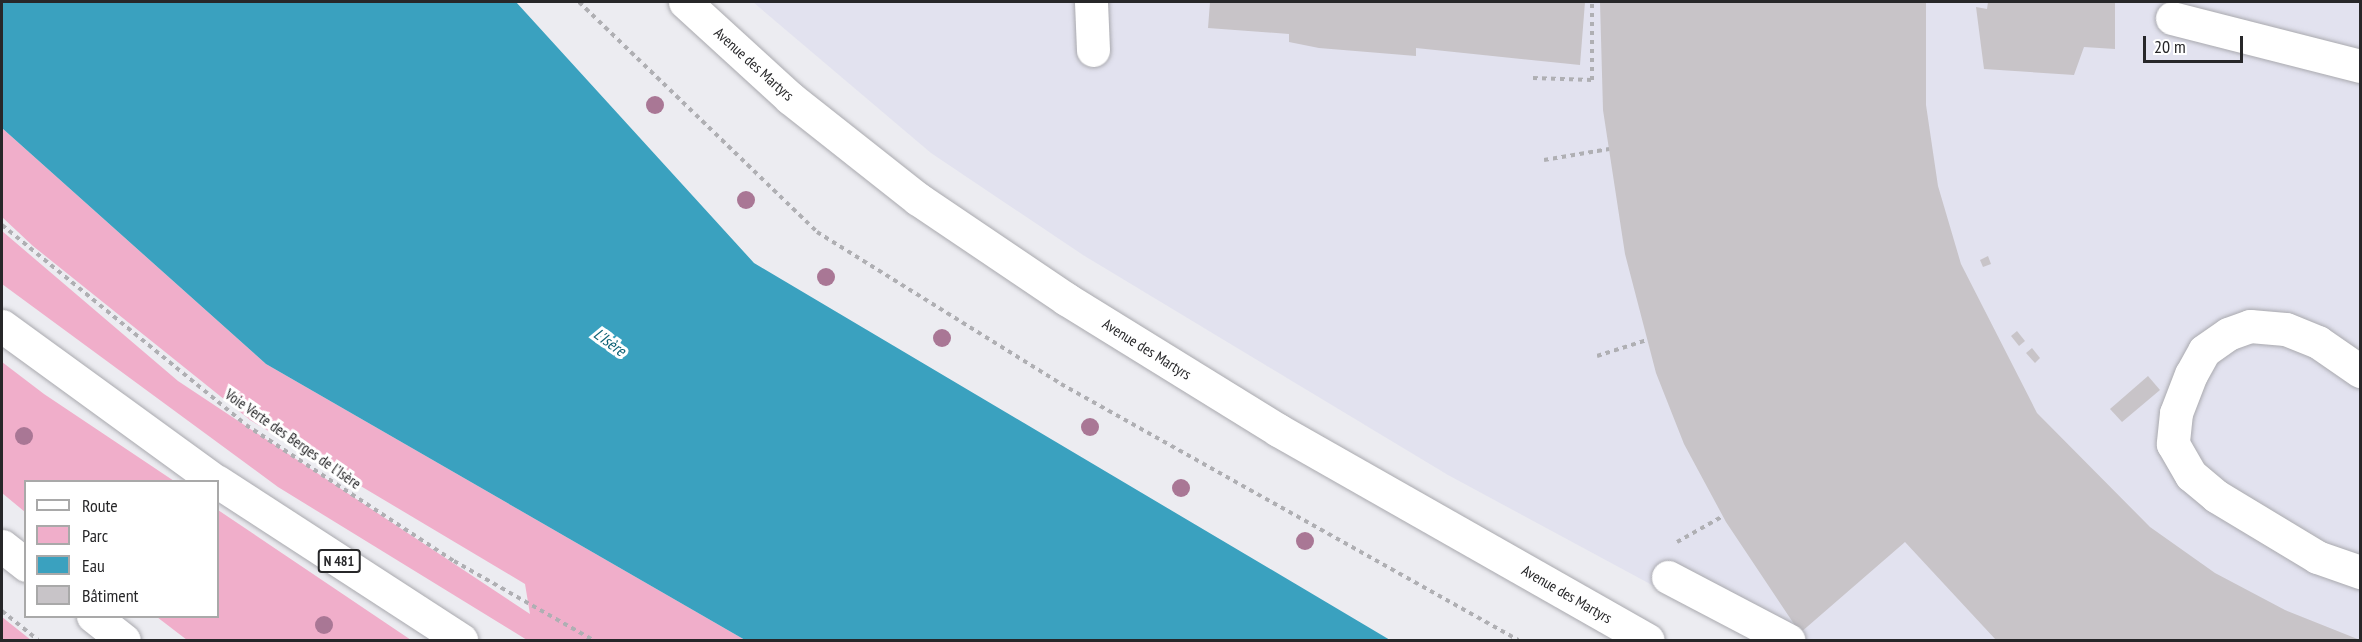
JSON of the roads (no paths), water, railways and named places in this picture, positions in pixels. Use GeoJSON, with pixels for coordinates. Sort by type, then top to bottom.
{"type":"FeatureCollection","features":[{"type":"Feature","properties":{"kind":"main road","name":"Avenue des Martyrs"},"geometry":{"type":"LineString","coordinates":[[685,2],[790,98],[918,199],[1066,299],[1278,430],[1648,640]]}},
{"type":"Feature","properties":{"kind":"main road"},"geometry":{"type":"LineString","coordinates":[[1091,2],[1094,50]]}},
{"type":"Feature","properties":{"kind":"main road"},"geometry":{"type":"LineString","coordinates":[[2172,18],[2361,66]]}},
{"type":"Feature","properties":{"kind":"main road","name":"N 481"},"geometry":{"type":"LineString","coordinates":[[2,326],[214,480]]}},
{"type":"Feature","properties":{"kind":"main road"},"geometry":{"type":"LineString","coordinates":[[2361,371],[2318,342],[2286,329],[2250,326],[2228,334],[2204,351],[2191,374],[2173,444],[2191,475],[2225,502],[2318,557],[2361,572]]}},
{"type":"Feature","properties":{"kind":"main road","name":"N 481"},"geometry":{"type":"LineString","coordinates":[[219,483],[461,640]]}},
{"type":"Feature","properties":{"kind":"main road"},"geometry":{"type":"LineString","coordinates":[[2,546],[24,563]]}},
{"type":"Feature","properties":{"kind":"main road"},"geometry":{"type":"LineString","coordinates":[[1668,577],[1788,640]]}},
{"type":"Feature","properties":{"kind":"main road"},"geometry":{"type":"LineString","coordinates":[[96,618],[124,640]]}},
{"type":"Feature","properties":{"kind":"water","name":"L'Isère"},"geometry":{"type":"Polygon","coordinates":[[[2,2],[516,2],[754,263],[1390,640],[745,640],[266,364],[2,128],[2,2]]]}}]}
